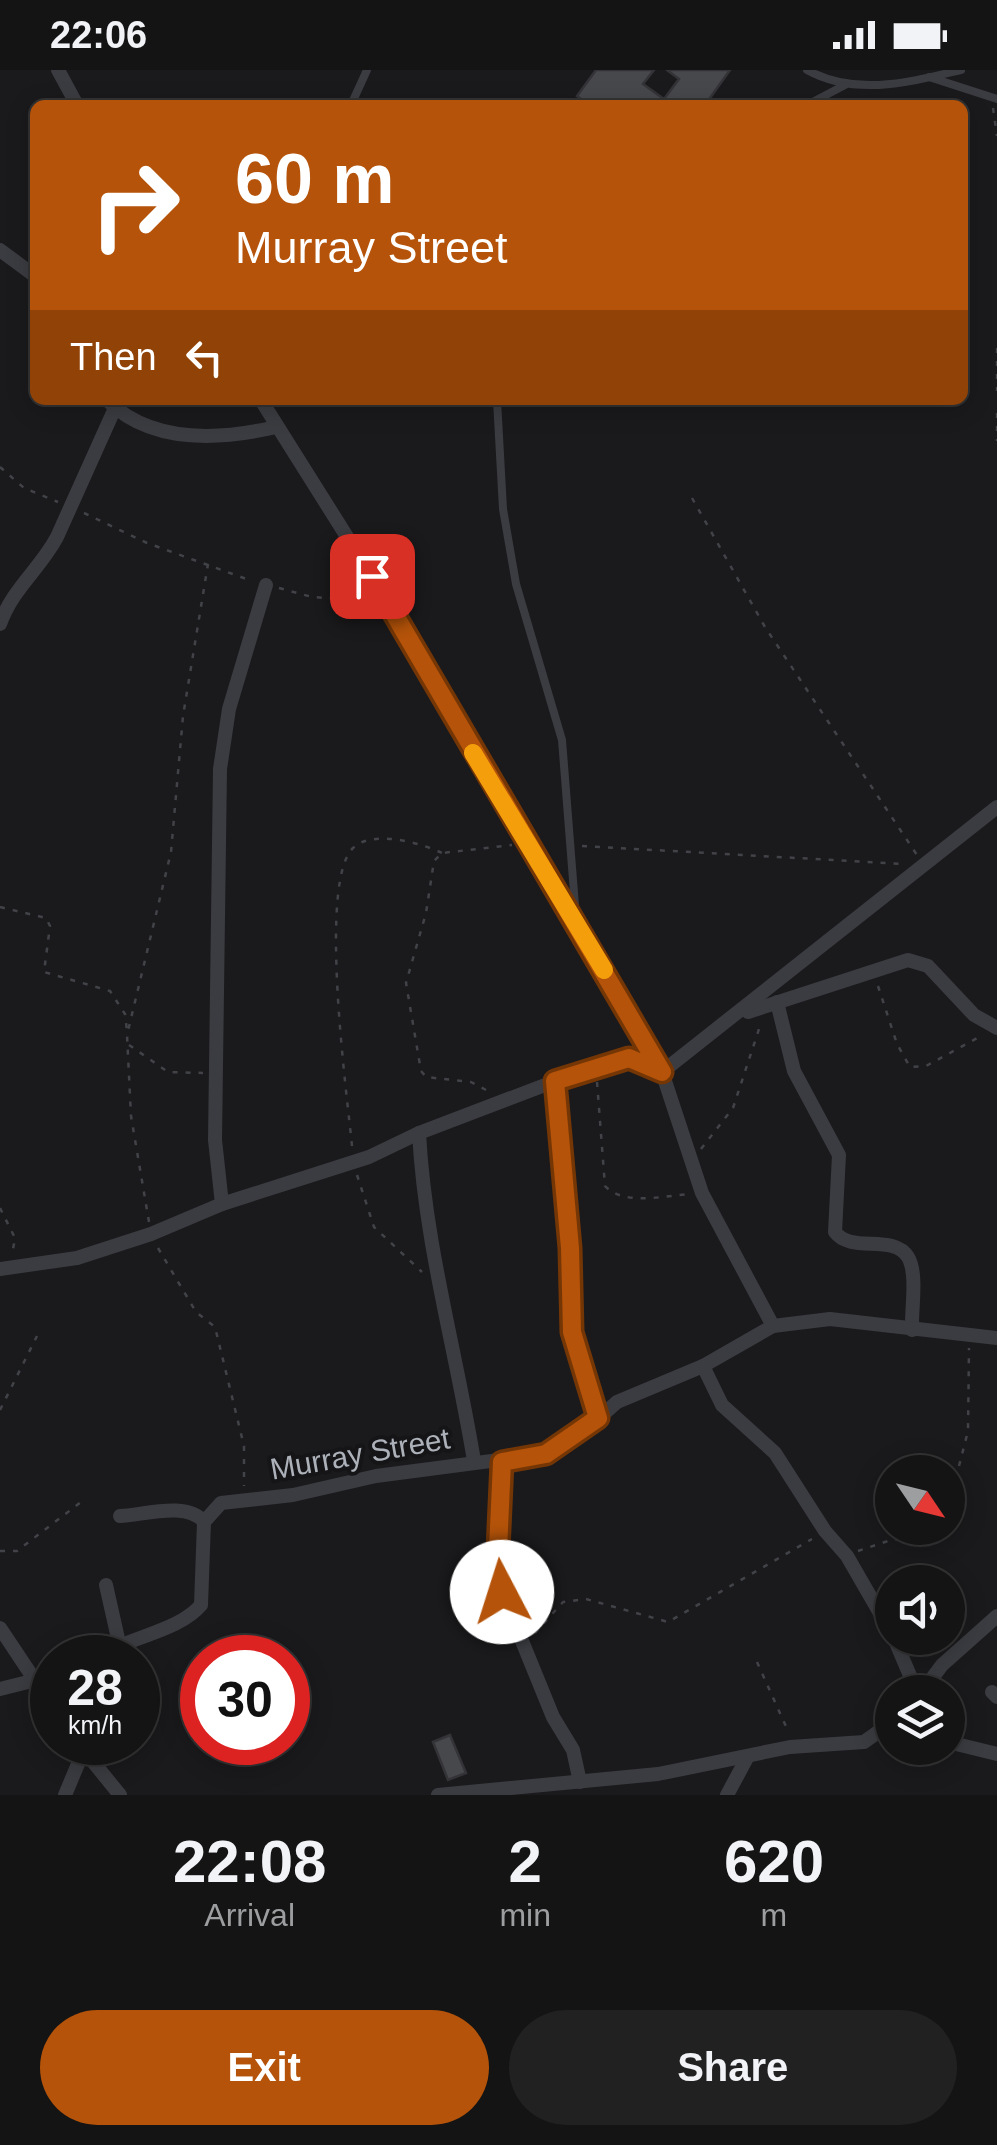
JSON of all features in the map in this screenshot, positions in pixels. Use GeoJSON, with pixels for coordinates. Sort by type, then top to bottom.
{"type":"FeatureCollection","features":[{"type":"Feature","properties":{"kind":"street"},"geometry":{"type":"LineString","coordinates":[[58,70],[74,100]]}},
{"type":"Feature","properties":{"kind":"street"},"geometry":{"type":"LineString","coordinates":[[0,250],[30,272]]}},
{"type":"Feature","properties":{"kind":"street"},"geometry":{"type":"LineString","coordinates":[[0,624],[16,589],[47,555],[111,405]]}},
{"type":"Feature","properties":{"kind":"street"},"geometry":{"type":"LineString","coordinates":[[112,405],[139,424],[193,434],[233,437],[276,427]]}},
{"type":"Feature","properties":{"kind":"street"},"geometry":{"type":"LineString","coordinates":[[264,405],[388,602],[662,1072],[702,1194],[773,1326]]}},
{"type":"Feature","properties":{"kind":"street"},"geometry":{"type":"LineString","coordinates":[[222,1204],[215,1140],[219,1072],[220,769],[229,708],[266,585]]}},
{"type":"Feature","properties":{"kind":"street"},"geometry":{"type":"LineString","coordinates":[[662,1072],[997,807]]}},
{"type":"Feature","properties":{"kind":"street"},"geometry":{"type":"LineString","coordinates":[[738,1015],[908,960],[920,961],[974,1015],[994,1026]]}},
{"type":"Feature","properties":{"kind":"street"},"geometry":{"type":"LineString","coordinates":[[771,1004],[794,1071],[839,1154],[835,1232],[843,1240],[897,1247],[905,1254],[911,1270],[912,1330]]}},
{"type":"Feature","properties":{"kind":"street"},"geometry":{"type":"LineString","coordinates":[[5,1268],[77,1258],[151,1234],[222,1204],[369,1157],[419,1133],[596,1066],[629,1058],[662,1072]]}},
{"type":"Feature","properties":{"kind":"street"},"geometry":{"type":"LineString","coordinates":[[555,1081],[570,1248],[572,1332],[598,1418]]}},
{"type":"Feature","properties":{"kind":"street"},"geometry":{"type":"LineString","coordinates":[[419,1133],[437,1287],[458,1357],[474,1460]]}},
{"type":"Feature","properties":{"kind":"street","name":"Murray Street"},"geometry":{"type":"LineString","coordinates":[[204,1522],[221,1504],[293,1496],[376,1476],[474,1460],[502,1462],[546,1454],[642,1389],[703,1366],[773,1326],[830,1319],[997,1338]]}},
{"type":"Feature","properties":{"kind":"street"},"geometry":{"type":"LineString","coordinates":[[703,1366],[722,1405],[775,1453],[825,1530],[847,1556],[875,1605]]}},
{"type":"Feature","properties":{"kind":"street"},"geometry":{"type":"LineString","coordinates":[[502,1462],[500,1577],[553,1717],[572,1750],[580,1782]]}},
{"type":"Feature","properties":{"kind":"street"},"geometry":{"type":"LineString","coordinates":[[120,1516],[181,1510],[197,1514],[204,1522],[200,1605],[184,1619],[141,1635]]}},
{"type":"Feature","properties":{"kind":"street"},"geometry":{"type":"LineString","coordinates":[[106,1585],[117,1635]]}},
{"type":"Feature","properties":{"kind":"street"},"geometry":{"type":"LineString","coordinates":[[933,1675],[997,1616]]}},
{"type":"Feature","properties":{"kind":"street"},"geometry":{"type":"LineString","coordinates":[[0,1628],[30,1667]]}},
{"type":"Feature","properties":{"kind":"street"},"geometry":{"type":"LineString","coordinates":[[0,1689],[30,1686]]}},
{"type":"Feature","properties":{"kind":"street"},"geometry":{"type":"LineString","coordinates":[[438,1795],[658,1774],[790,1747],[864,1742],[875,1737]]}},
{"type":"Feature","properties":{"kind":"street"},"geometry":{"type":"LineString","coordinates":[[965,1746],[997,1754]]}},
{"type":"Feature","properties":{"kind":"street"},"geometry":{"type":"LineString","coordinates":[[727,1795],[748,1756]]}},
{"type":"Feature","properties":{"kind":"street"},"geometry":{"type":"LineString","coordinates":[[65,1795],[74,1765]]}},
{"type":"Feature","properties":{"kind":"street"},"geometry":{"type":"LineString","coordinates":[[95,1765],[120,1795]]}},
{"type":"Feature","properties":{"kind":"lane"},"geometry":{"type":"LineString","coordinates":[[353,100],[367,70]]}},
{"type":"Feature","properties":{"kind":"lane"},"geometry":{"type":"LineString","coordinates":[[807,70],[845,85],[870,87],[961,70]]}},
{"type":"Feature","properties":{"kind":"lane"},"geometry":{"type":"LineString","coordinates":[[929,77],[994,98]]}},
{"type":"Feature","properties":{"kind":"lane"},"geometry":{"type":"LineString","coordinates":[[816,100],[845,85]]}},
{"type":"Feature","properties":{"kind":"lane"},"geometry":{"type":"LineString","coordinates":[[497,405],[506,528],[526,628],[562,740],[576,923]]}},
{"type":"Feature","properties":{"kind":"path"},"geometry":{"type":"LineString","coordinates":[[994,98],[997,136]]}},
{"type":"Feature","properties":{"kind":"path"},"geometry":{"type":"LineString","coordinates":[[997,348],[997,391]]}},
{"type":"Feature","properties":{"kind":"path"},"geometry":{"type":"LineString","coordinates":[[997,413],[997,441]]}},
{"type":"Feature","properties":{"kind":"path"},"geometry":{"type":"LineString","coordinates":[[0,467],[24,488],[147,543],[266,585],[312,597],[388,602]]}},
{"type":"Feature","properties":{"kind":"path"},"geometry":{"type":"LineString","coordinates":[[692,498],[764,627],[923,865]]}},
{"type":"Feature","properties":{"kind":"path"},"geometry":{"type":"LineString","coordinates":[[127,1035],[171,852],[183,716],[208,564]]}},
{"type":"Feature","properties":{"kind":"path"},"geometry":{"type":"LineString","coordinates":[[354,1162],[348,1073],[336,995],[337,928],[346,858],[358,844],[370,840],[418,842],[442,853],[526,843]]}},
{"type":"Feature","properties":{"kind":"path"},"geometry":{"type":"LineString","coordinates":[[570,846],[923,865]]}},
{"type":"Feature","properties":{"kind":"path"},"geometry":{"type":"LineString","coordinates":[[442,853],[434,861],[426,912],[406,984],[419,1064],[426,1077],[471,1082],[498,1102]]}},
{"type":"Feature","properties":{"kind":"path"},"geometry":{"type":"LineString","coordinates":[[0,907],[46,918],[50,926],[44,972],[110,991],[125,1014],[131,1116],[151,1234],[196,1312],[215,1327],[247,1468],[237,1501]]}},
{"type":"Feature","properties":{"kind":"path"},"geometry":{"type":"LineString","coordinates":[[874,972],[897,1044],[910,1067],[926,1066],[994,1026]]}},
{"type":"Feature","properties":{"kind":"path"},"geometry":{"type":"LineString","coordinates":[[690,1162],[733,1108],[771,1004]]}},
{"type":"Feature","properties":{"kind":"path"},"geometry":{"type":"LineString","coordinates":[[128,1045],[168,1072],[219,1072]]}},
{"type":"Feature","properties":{"kind":"path"},"geometry":{"type":"LineString","coordinates":[[596,1066],[605,1186],[613,1194],[630,1198],[702,1194]]}},
{"type":"Feature","properties":{"kind":"path"},"geometry":{"type":"LineString","coordinates":[[369,1157],[356,1182],[370,1218],[437,1287]]}},
{"type":"Feature","properties":{"kind":"path"},"geometry":{"type":"LineString","coordinates":[[0,1208],[15,1238],[5,1268]]}},
{"type":"Feature","properties":{"kind":"path"},"geometry":{"type":"LineString","coordinates":[[0,1410],[36,1336]]}},
{"type":"Feature","properties":{"kind":"path"},"geometry":{"type":"LineString","coordinates":[[962,1455],[968,1430],[970,1336]]}},
{"type":"Feature","properties":{"kind":"path"},"geometry":{"type":"LineString","coordinates":[[0,1551],[17,1550],[81,1502]]}},
{"type":"Feature","properties":{"kind":"path"},"geometry":{"type":"LineString","coordinates":[[524,1644],[563,1602],[574,1600],[605,1602],[658,1623],[668,1622],[825,1530]]}},
{"type":"Feature","properties":{"kind":"path"},"geometry":{"type":"LineString","coordinates":[[847,1556],[875,1543]]}},
{"type":"Feature","properties":{"kind":"path"},"geometry":{"type":"LineString","coordinates":[[757,1662],[786,1719],[790,1747]]}},
{"type":"Feature","properties":{"kind":"building"},"geometry":{"type":"Polygon","coordinates":[[[596,70],[654,70],[643,84],[664,99],[679,79],[667,70],[730,70],[709,100],[582,100],[577,96],[596,70]]]}},
{"type":"Feature","properties":{"kind":"building"},"geometry":{"type":"Polygon","coordinates":[[[450,1735],[466,1773],[448,1780],[433,1742],[450,1735]]]}},
{"type":"Feature","properties":{"kind":"slow traffic"},"geometry":{"type":"LineString","coordinates":[[473,753],[604,970]]}},
{"type":"Feature","properties":{"kind":"route"},"geometry":{"type":"LineString","coordinates":[[372,576],[662,1072],[629,1058],[555,1081],[570,1248],[572,1332],[598,1418],[546,1454],[502,1462],[498,1550],[502,1592]]}}]}
